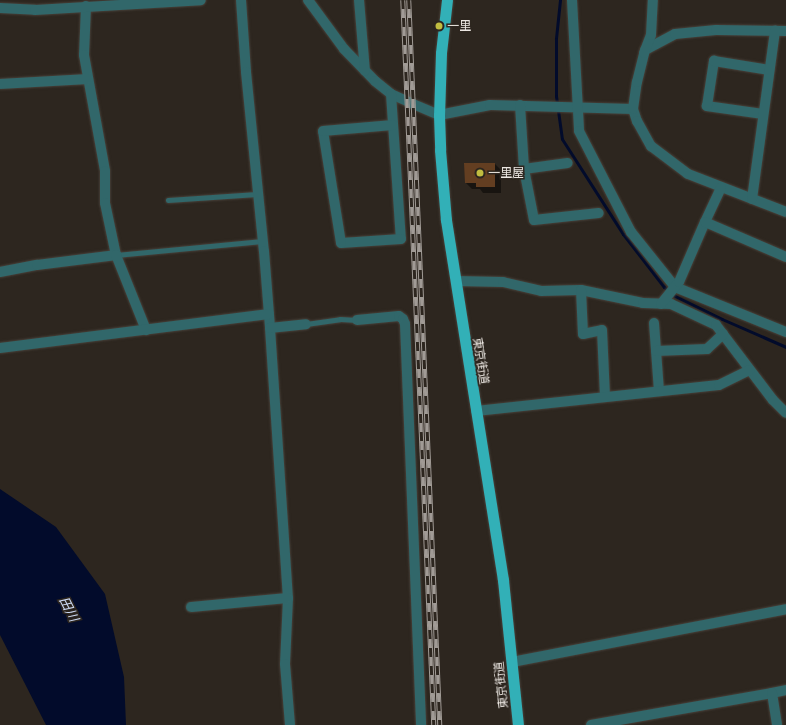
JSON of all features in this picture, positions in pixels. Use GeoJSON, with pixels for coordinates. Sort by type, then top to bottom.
{"type":"FeatureCollection","features":[{"type":"Feature","properties":{"kind":"highway","name":"東京街道"},"geometry":{"type":"LineString","coordinates":[[447,0],[441,53],[439,115],[440,150],[446,220],[503,580],[518,725]]}},
{"type":"Feature","properties":{"kind":"street"},"geometry":{"type":"LineString","coordinates":[[0,8],[34,10],[82,4],[201,0]]}},
{"type":"Feature","properties":{"kind":"street"},"geometry":{"type":"LineString","coordinates":[[241,0],[246,72],[270,328],[288,598],[285,664],[290,725]]}},
{"type":"Feature","properties":{"kind":"street"},"geometry":{"type":"LineString","coordinates":[[308,0],[344,49],[391,94],[439,115],[490,105],[633,109]]}},
{"type":"Feature","properties":{"kind":"street"},"geometry":{"type":"LineString","coordinates":[[359,0],[366,71]]}},
{"type":"Feature","properties":{"kind":"street"},"geometry":{"type":"LineString","coordinates":[[572,0],[579,131],[631,232],[674,288],[786,332]]}},
{"type":"Feature","properties":{"kind":"street"},"geometry":{"type":"LineString","coordinates":[[654,0],[651,35],[645,50],[637,82],[633,109],[637,121],[651,146],[688,174],[786,212]]}},
{"type":"Feature","properties":{"kind":"street"},"geometry":{"type":"LineString","coordinates":[[82,4],[84,55],[105,171],[105,203],[116,255],[146,330]]}},
{"type":"Feature","properties":{"kind":"street"},"geometry":{"type":"LineString","coordinates":[[645,50],[675,34],[716,30],[786,31]]}},
{"type":"Feature","properties":{"kind":"street"},"geometry":{"type":"LineString","coordinates":[[752,199],[775,31]]}},
{"type":"Feature","properties":{"kind":"street"},"geometry":{"type":"LineString","coordinates":[[764,114],[707,106],[714,61],[769,70]]}},
{"type":"Feature","properties":{"kind":"street"},"geometry":{"type":"LineString","coordinates":[[0,84],[88,79]]}},
{"type":"Feature","properties":{"kind":"street"},"geometry":{"type":"LineString","coordinates":[[391,94],[393,125],[400,239],[341,243],[323,131],[393,125]]}},
{"type":"Feature","properties":{"kind":"street"},"geometry":{"type":"LineString","coordinates":[[520,105],[524,169],[534,220],[600,213]]}},
{"type":"Feature","properties":{"kind":"street"},"geometry":{"type":"LineString","coordinates":[[524,169],[568,163]]}},
{"type":"Feature","properties":{"kind":"street"},"geometry":{"type":"LineString","coordinates":[[662,302],[679,282],[721,187]]}},
{"type":"Feature","properties":{"kind":"street"},"geometry":{"type":"LineString","coordinates":[[705,222],[786,257]]}},
{"type":"Feature","properties":{"kind":"street"},"geometry":{"type":"LineString","coordinates":[[0,272],[37,265],[116,255]]}},
{"type":"Feature","properties":{"kind":"street"},"geometry":{"type":"LineString","coordinates":[[456,281],[503,282],[541,291],[581,290],[643,303],[662,302],[671,304],[716,325],[773,400],[786,413]]}},
{"type":"Feature","properties":{"kind":"street"},"geometry":{"type":"LineString","coordinates":[[581,290],[583,334],[602,330],[605,397]]}},
{"type":"Feature","properties":{"kind":"street"},"geometry":{"type":"LineString","coordinates":[[0,348],[269,314]]}},
{"type":"Feature","properties":{"kind":"street"},"geometry":{"type":"LineString","coordinates":[[357,320],[399,316],[403,319],[405,324],[421,725]]}},
{"type":"Feature","properties":{"kind":"street"},"geometry":{"type":"LineString","coordinates":[[654,323],[659,391]]}},
{"type":"Feature","properties":{"kind":"street"},"geometry":{"type":"LineString","coordinates":[[270,328],[306,324]]}},
{"type":"Feature","properties":{"kind":"street"},"geometry":{"type":"LineString","coordinates":[[656,351],[707,349],[723,334]]}},
{"type":"Feature","properties":{"kind":"street"},"geometry":{"type":"LineString","coordinates":[[476,411],[719,385],[750,370]]}},
{"type":"Feature","properties":{"kind":"street"},"geometry":{"type":"LineString","coordinates":[[191,607],[288,598]]}},
{"type":"Feature","properties":{"kind":"street"},"geometry":{"type":"LineString","coordinates":[[512,662],[786,609]]}},
{"type":"Feature","properties":{"kind":"street"},"geometry":{"type":"LineString","coordinates":[[591,725],[786,690]]}},
{"type":"Feature","properties":{"kind":"street"},"geometry":{"type":"LineString","coordinates":[[772,693],[778,725]]}},
{"type":"Feature","properties":{"kind":"lane"},"geometry":{"type":"LineString","coordinates":[[168,200],[257,194]]}},
{"type":"Feature","properties":{"kind":"lane"},"geometry":{"type":"LineString","coordinates":[[116,255],[262,241]]}},
{"type":"Feature","properties":{"kind":"lane"},"geometry":{"type":"LineString","coordinates":[[306,324],[340,319],[357,320]]}},
{"type":"Feature","properties":{"kind":"water","name":"田川"},"geometry":{"type":"Polygon","coordinates":[[[0,489],[56,527],[105,594],[124,677],[126,725],[46,725],[0,635],[0,489]]]}},
{"type":"Feature","properties":{"kind":"building","name":"一里屋"},"geometry":{"type":"Polygon","coordinates":[[[464,163],[495,163],[495,187],[476,187],[476,183],[465,183],[464,163]]]}},
{"type":"Feature","properties":{"kind":"waterway"},"geometry":{"type":"LineString","coordinates":[[560,0],[556,39],[556,96],[562,139],[623,234],[664,287],[675,296],[722,319],[786,347]]}},
{"type":"Feature","properties":{"kind":"railway"},"geometry":{"type":"LineString","coordinates":[[403,0],[434,725]]}},
{"type":"Feature","properties":{"kind":"railway"},"geometry":{"type":"LineString","coordinates":[[409,0],[440,725]]}},
{"type":"Feature","properties":{"kind":"place","name":"一里"},"geometry":{"type":"Point","coordinates":[439,26]}},
{"type":"Feature","properties":{"kind":"place","name":"一里屋"},"geometry":{"type":"Point","coordinates":[480,173]}}]}
